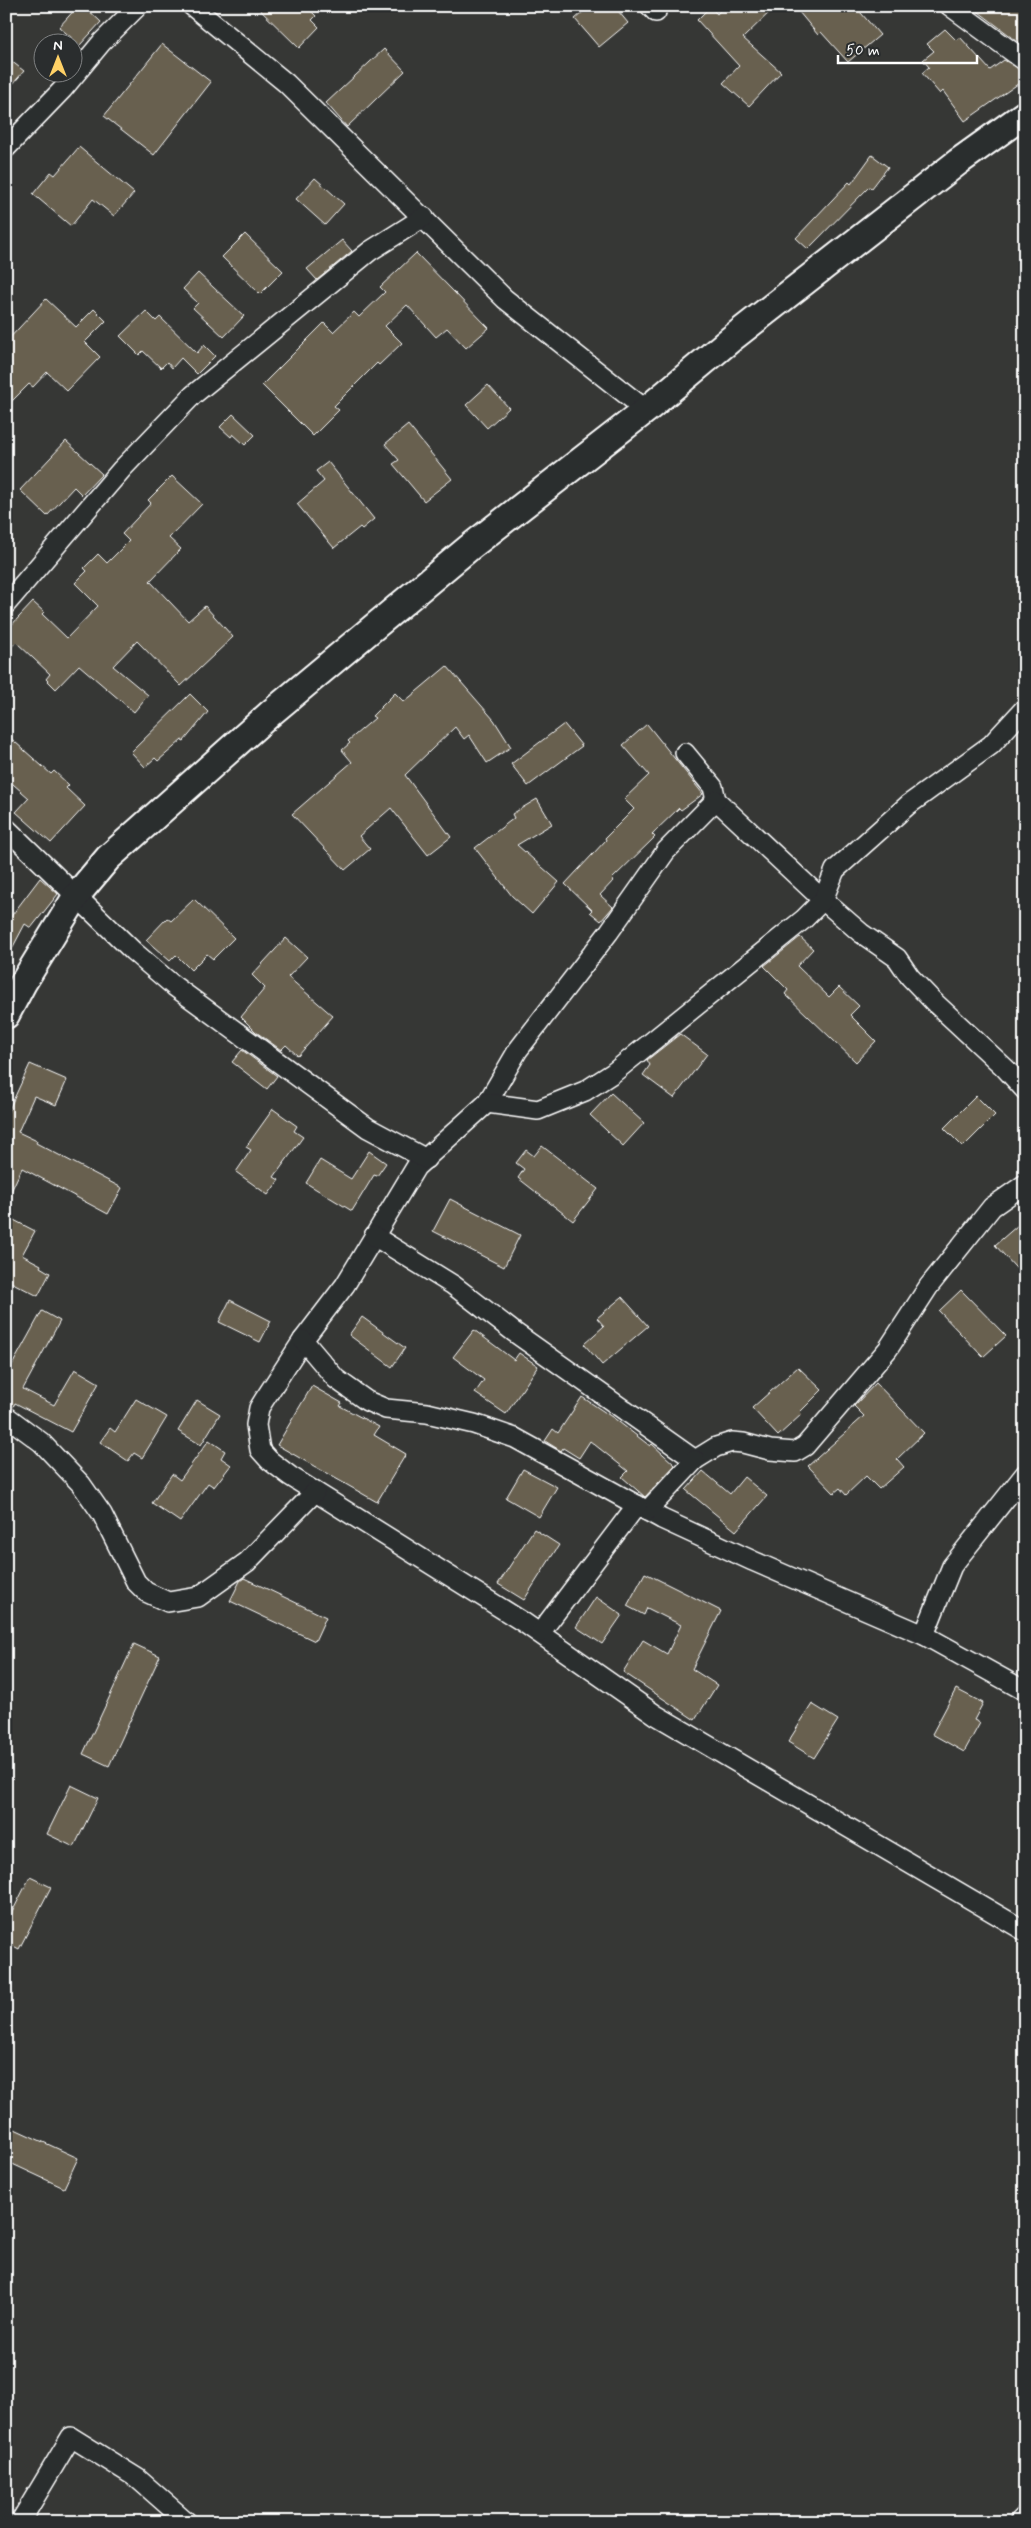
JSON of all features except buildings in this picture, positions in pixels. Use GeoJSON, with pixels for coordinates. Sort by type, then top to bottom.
{"type":"FeatureCollection","features":[{"type":"Feature","properties":{"kind":"main road"},"geometry":{"type":"LineString","coordinates":[[6,1015],[23,983],[77,895],[108,858],[272,712],[470,547],[646,410],[846,249],[1025,114]]}},
{"type":"Feature","properties":{"kind":"street"},"geometry":{"type":"LineString","coordinates":[[6,148],[63,90],[102,42],[138,6]]}},
{"type":"Feature","properties":{"kind":"street"},"geometry":{"type":"LineString","coordinates":[[192,6],[286,83],[424,217],[505,299],[646,410]]}},
{"type":"Feature","properties":{"kind":"street"},"geometry":{"type":"LineString","coordinates":[[950,6],[1025,61]]}},
{"type":"Feature","properties":{"kind":"street"},"geometry":{"type":"LineString","coordinates":[[6,604],[122,469],[193,395],[370,251],[424,217]]}},
{"type":"Feature","properties":{"kind":"street"},"geometry":{"type":"LineString","coordinates":[[487,1103],[538,1110],[585,1091],[612,1073],[804,919],[823,900],[835,870],[908,805],[991,745],[1025,708]]}},
{"type":"Feature","properties":{"kind":"street"},"geometry":{"type":"LineString","coordinates":[[685,753],[713,787],[716,800],[823,900],[861,933],[897,958],[910,977],[933,1001],[1005,1068],[1025,1090]]}},
{"type":"Feature","properties":{"kind":"street"},"geometry":{"type":"LineString","coordinates":[[716,800],[666,851],[610,932],[518,1050],[487,1103],[416,1168],[345,1286],[302,1340],[259,1408],[256,1433],[260,1450],[269,1460],[314,1492],[540,1633],[656,1715],[1025,1931]]}},
{"type":"Feature","properties":{"kind":"street"},"geometry":{"type":"LineString","coordinates":[[6,828],[133,951],[174,986],[368,1128],[426,1160]]}},
{"type":"Feature","properties":{"kind":"street"},"geometry":{"type":"LineString","coordinates":[[540,1633],[642,1508],[695,1460],[716,1447],[732,1442],[789,1452],[795,1452],[805,1446],[888,1349],[929,1286],[992,1207],[1025,1184]]}},
{"type":"Feature","properties":{"kind":"street"},"geometry":{"type":"LineString","coordinates":[[374,1236],[453,1286],[514,1332],[695,1460]]}},
{"type":"Feature","properties":{"kind":"street"},"geometry":{"type":"LineString","coordinates":[[302,1340],[336,1380],[367,1401],[386,1409],[427,1413],[474,1424],[515,1438],[642,1508],[761,1565],[924,1635],[1025,1691]]}},
{"type":"Feature","properties":{"kind":"street"},"geometry":{"type":"LineString","coordinates":[[6,1416],[41,1442],[81,1484],[102,1514],[136,1582],[146,1592],[168,1602],[186,1601],[198,1597],[247,1562],[314,1492]]}},
{"type":"Feature","properties":{"kind":"street"},"geometry":{"type":"LineString","coordinates":[[924,1635],[952,1566],[1025,1474]]}},
{"type":"Feature","properties":{"kind":"street"},"geometry":{"type":"LineString","coordinates":[[20,2522],[70,2437],[137,2478],[187,2522]]}},
{"type":"Feature","properties":{"kind":"street"},"geometry":{"type":"LineString","coordinates":[[1019,2522],[1025,2516]]}}]}
